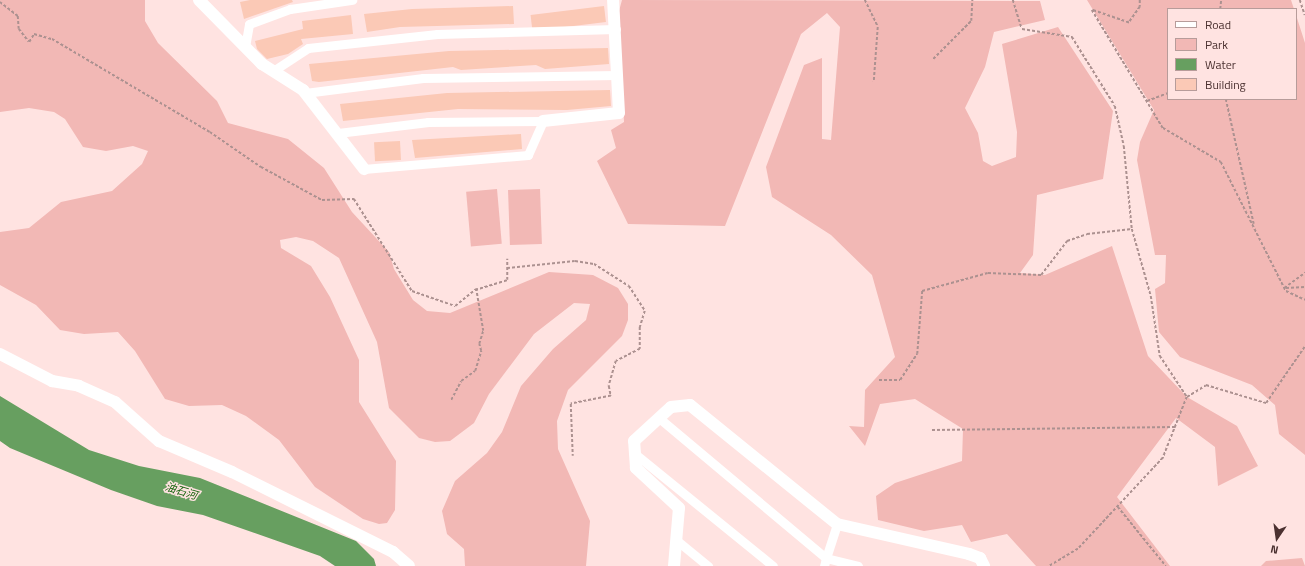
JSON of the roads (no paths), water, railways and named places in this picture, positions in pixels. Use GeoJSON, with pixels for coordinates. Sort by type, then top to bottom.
{"type":"FeatureCollection","features":[{"type":"Feature","properties":{"kind":"street"},"geometry":{"type":"LineString","coordinates":[[200,0],[245,47],[272,71],[305,93],[338,133],[364,169],[528,156],[543,121]]}},
{"type":"Feature","properties":{"kind":"street"},"geometry":{"type":"LineString","coordinates":[[245,47],[248,24],[290,9],[352,0]]}},
{"type":"Feature","properties":{"kind":"street"},"geometry":{"type":"LineString","coordinates":[[338,133],[428,122],[543,121],[618,113],[616,29],[612,0]]}},
{"type":"Feature","properties":{"kind":"street"},"geometry":{"type":"LineString","coordinates":[[272,71],[308,48],[437,34],[616,29]]}},
{"type":"Feature","properties":{"kind":"street"},"geometry":{"type":"LineString","coordinates":[[305,93],[423,78],[617,75]]}},
{"type":"Feature","properties":{"kind":"street"},"geometry":{"type":"LineString","coordinates":[[0,354],[52,381],[79,386],[114,402],[160,441],[232,472],[393,552],[409,566]]}},
{"type":"Feature","properties":{"kind":"street"},"geometry":{"type":"LineString","coordinates":[[674,566],[675,539],[679,508],[636,468],[634,441],[672,407],[690,405],[837,524],[969,554],[980,558],[984,566]]}},
{"type":"Feature","properties":{"kind":"street"},"geometry":{"type":"LineString","coordinates":[[658,418],[825,562],[858,566]]}},
{"type":"Feature","properties":{"kind":"street"},"geometry":{"type":"LineString","coordinates":[[634,452],[773,566]]}},
{"type":"Feature","properties":{"kind":"street"},"geometry":{"type":"LineString","coordinates":[[825,562],[837,524]]}},
{"type":"Feature","properties":{"kind":"street"},"geometry":{"type":"LineString","coordinates":[[675,539],[708,566]]}},
{"type":"Feature","properties":{"kind":"water","name":"油石河"},"geometry":{"type":"Polygon","coordinates":[[[0,396],[89,450],[139,466],[200,478],[356,541],[374,559],[376,566],[335,566],[320,556],[203,515],[157,506],[111,490],[10,448],[0,441],[0,396]]]}}]}
